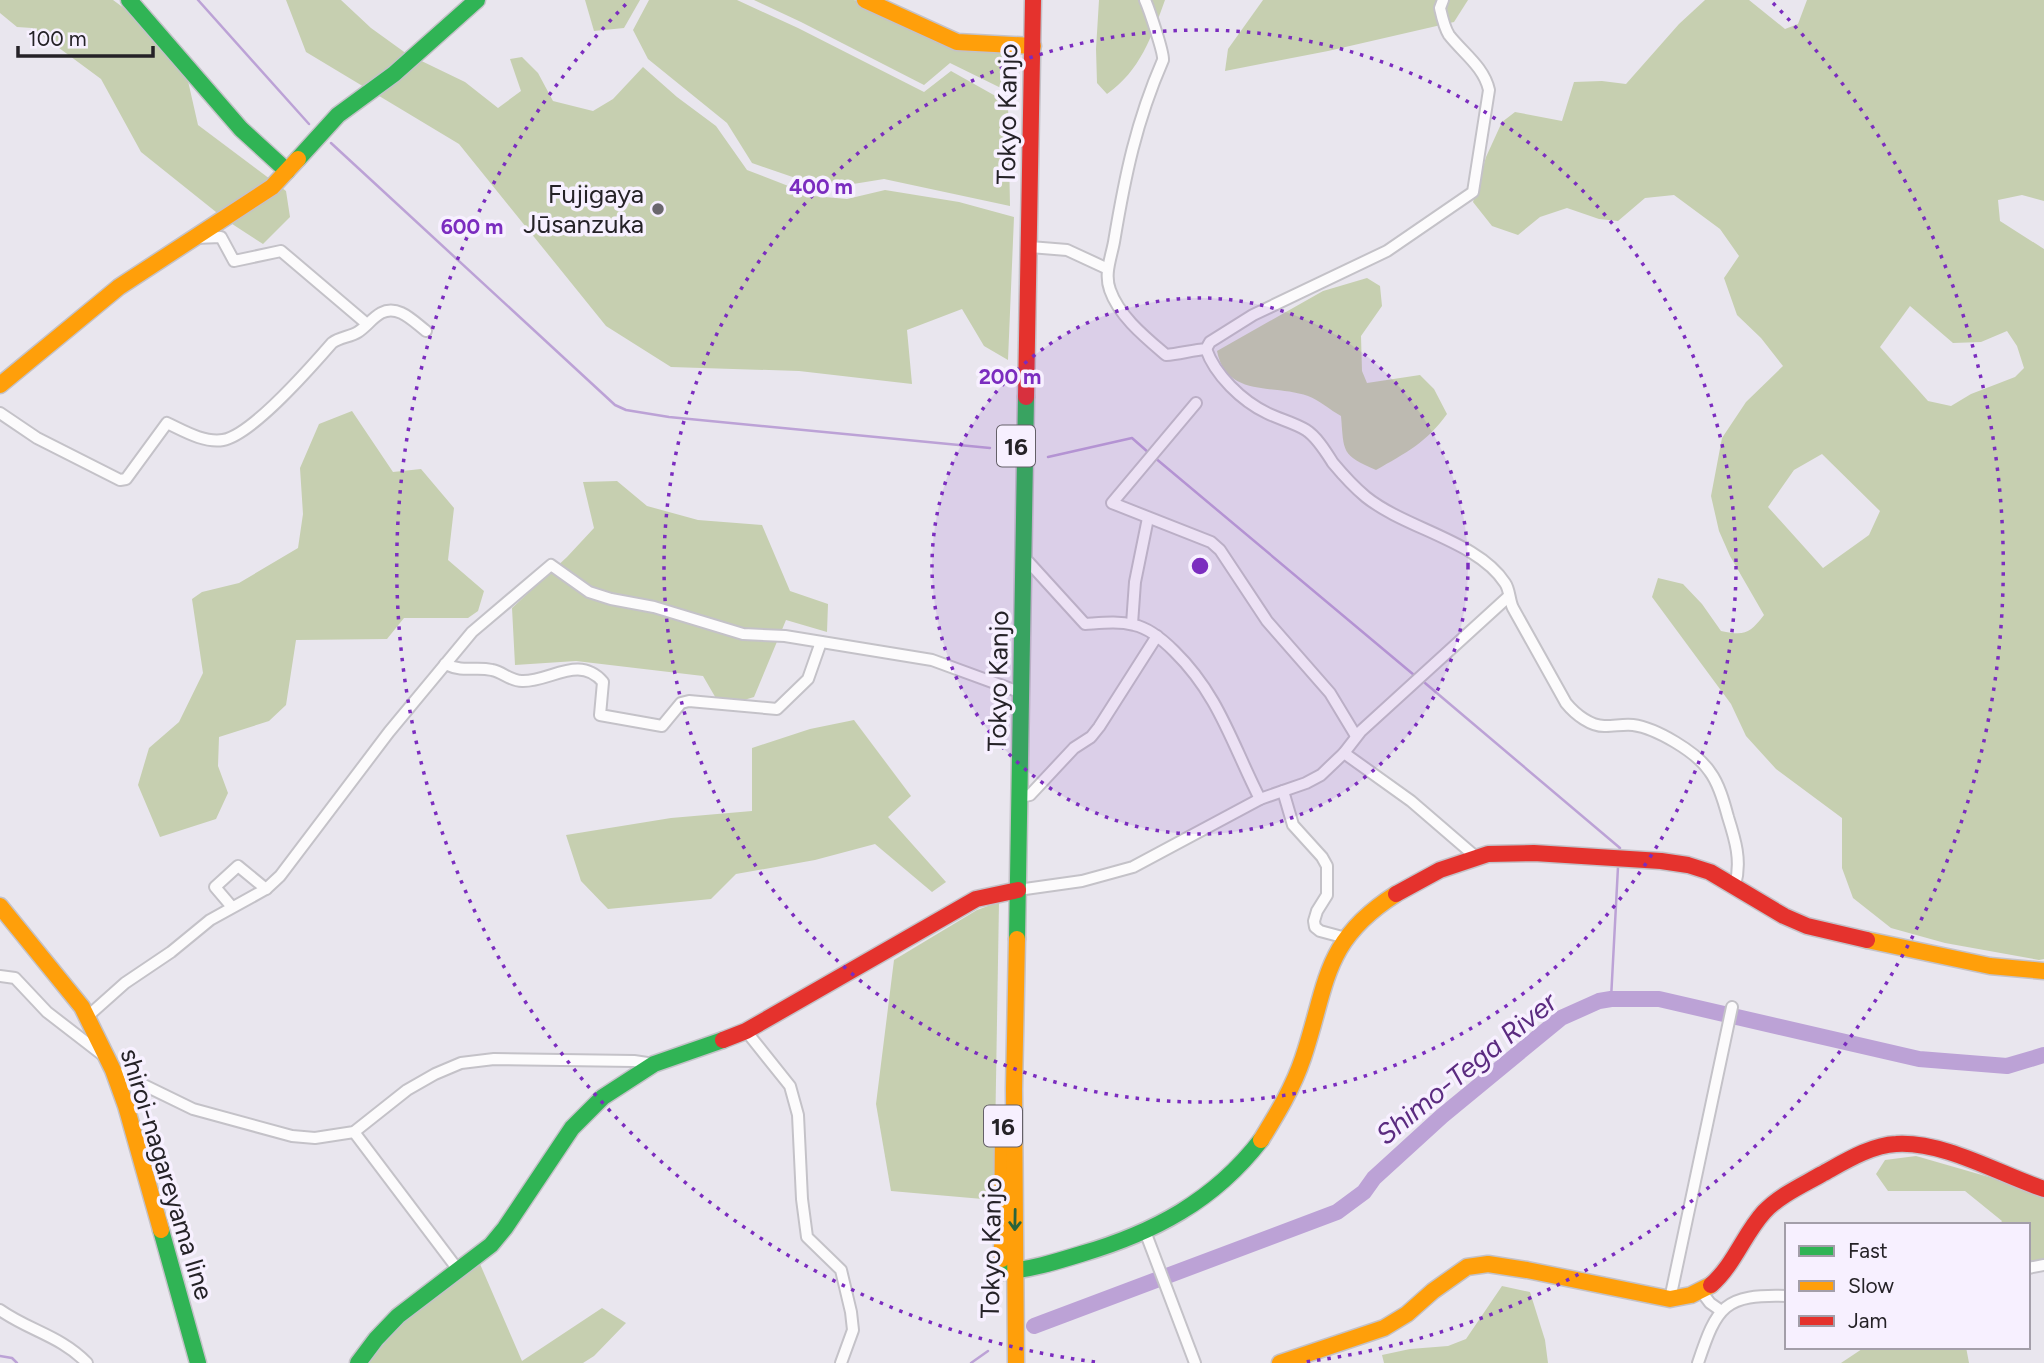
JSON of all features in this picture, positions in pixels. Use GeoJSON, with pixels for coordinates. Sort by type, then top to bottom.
{"type":"FeatureCollection","features":[{"type":"Feature","properties":{"kind":"main road"},"geometry":{"type":"LineString","coordinates":[[129,0],[241,129],[287,171]]}},
{"type":"Feature","properties":{"kind":"main road"},"geometry":{"type":"LineString","coordinates":[[0,385],[119,287],[264,192],[351,104],[394,74],[476,0]]}},
{"type":"Feature","properties":{"kind":"main road"},"geometry":{"type":"LineString","coordinates":[[865,0],[931,32],[957,41],[1027,45]]}},
{"type":"Feature","properties":{"kind":"main road","name":"Tokyo Kanjo"},"geometry":{"type":"LineString","coordinates":[[1013,890],[1020,797],[1016,692],[1024,557],[1030,247],[1027,45],[1022,0]]}},
{"type":"Feature","properties":{"kind":"main road","name":"Tokyo Kanjo"},"geometry":{"type":"LineString","coordinates":[[1004,1363],[1017,1169],[1013,890],[1027,45],[1033,0]]}},
{"type":"Feature","properties":{"kind":"main road"},"geometry":{"type":"LineString","coordinates":[[1008,1272],[1116,1245],[1146,1234],[1190,1210],[1211,1194],[1265,1136],[1278,1115],[1298,1072],[1329,971],[1346,938],[1377,905],[1447,867],[1476,857],[1510,853],[1683,864],[1700,868],[1735,885],[1781,915],[1808,926],[1979,963],[2025,971],[2044,971]]}},
{"type":"Feature","properties":{"kind":"main road"},"geometry":{"type":"LineString","coordinates":[[358,1363],[398,1316],[491,1245],[572,1128],[603,1097],[654,1064],[746,1031],[976,899],[1013,890]]}},
{"type":"Feature","properties":{"kind":"main road","name":"shiroi-nagareyama line"},"geometry":{"type":"LineString","coordinates":[[0,906],[75,996],[88,1016],[111,1065],[129,1118],[198,1363]]}},
{"type":"Feature","properties":{"kind":"main road"},"geometry":{"type":"LineString","coordinates":[[1280,1363],[1384,1328],[1407,1314],[1467,1267],[1488,1264],[1527,1270],[1670,1299],[1701,1292],[1727,1271],[1767,1208],[1780,1198],[1872,1149],[1894,1143],[1922,1146],[1982,1164],[2044,1189]]}},
{"type":"Feature","properties":{"kind":"main road","name":"Tokyo Kanjo"},"geometry":{"type":"LineString","coordinates":[[1008,1272],[1016,1363]]}},
{"type":"Feature","properties":{"kind":"street"},"geometry":{"type":"LineString","coordinates":[[1145,0],[1164,54],[1145,103],[1123,181],[1107,279],[1117,305],[1145,337],[1166,355],[1206,349]]}},
{"type":"Feature","properties":{"kind":"street"},"geometry":{"type":"LineString","coordinates":[[1206,349],[1210,342],[1253,315],[1387,251],[1473,192],[1488,83],[1473,60],[1448,33],[1440,8],[1443,0]]}},
{"type":"Feature","properties":{"kind":"street"},"geometry":{"type":"LineString","coordinates":[[192,238],[221,237],[234,261],[281,251],[368,324]]}},
{"type":"Feature","properties":{"kind":"street"},"geometry":{"type":"LineString","coordinates":[[1030,247],[1067,250],[1108,269]]}},
{"type":"Feature","properties":{"kind":"street"},"geometry":{"type":"LineString","coordinates":[[0,413],[37,438],[120,480],[126,479],[167,423],[199,438],[221,441],[232,438],[304,377],[332,343],[357,334],[380,314],[391,310],[401,312],[426,331]]}},
{"type":"Feature","properties":{"kind":"street"},"geometry":{"type":"LineString","coordinates":[[1206,349],[1216,371],[1263,411],[1307,430],[1339,470],[1368,499],[1484,561],[1498,573],[1508,587],[1508,597],[1566,703],[1573,711],[1602,727],[1635,725],[1657,734],[1683,747],[1710,771],[1736,841],[1739,866],[1735,885]]}},
{"type":"Feature","properties":{"kind":"street"},"geometry":{"type":"LineString","coordinates":[[1196,403],[1112,503],[1211,542],[1220,550],[1267,621],[1330,693],[1356,736]]}},
{"type":"Feature","properties":{"kind":"street"},"geometry":{"type":"LineString","coordinates":[[1132,624],[1135,582],[1148,518]]}},
{"type":"Feature","properties":{"kind":"street"},"geometry":{"type":"LineString","coordinates":[[1024,557],[1085,624],[1132,624],[1157,636],[1189,666],[1216,704],[1260,799]]}},
{"type":"Feature","properties":{"kind":"street"},"geometry":{"type":"LineString","coordinates":[[88,1016],[125,984],[171,952],[210,920],[266,890],[280,876],[445,664],[479,625],[551,565],[589,592],[611,599],[654,607],[743,634],[785,636],[932,660],[1016,692]]}},
{"type":"Feature","properties":{"kind":"street"},"geometry":{"type":"LineString","coordinates":[[1013,890],[1082,881],[1133,867],[1260,799],[1321,775],[1344,753],[1356,736],[1508,597]]}},
{"type":"Feature","properties":{"kind":"street"},"geometry":{"type":"LineString","coordinates":[[1020,797],[1030,795],[1074,748],[1091,737],[1157,636]]}},
{"type":"Feature","properties":{"kind":"street"},"geometry":{"type":"LineString","coordinates":[[445,664],[458,670],[494,670],[518,681],[529,681],[575,668],[599,677],[603,682],[600,715],[662,726],[681,703],[689,701],[777,709],[808,679],[821,642]]}},
{"type":"Feature","properties":{"kind":"street"},"geometry":{"type":"LineString","coordinates":[[1344,753],[1411,801],[1476,857]]}},
{"type":"Feature","properties":{"kind":"street"},"geometry":{"type":"LineString","coordinates":[[1283,791],[1293,825],[1322,856],[1327,866],[1327,895],[1317,911],[1315,928],[1346,938]]}},
{"type":"Feature","properties":{"kind":"street"},"geometry":{"type":"LineString","coordinates":[[232,907],[215,887],[238,866],[266,890]]}},
{"type":"Feature","properties":{"kind":"street"},"geometry":{"type":"LineString","coordinates":[[0,976],[15,978],[47,1012],[111,1065],[193,1109],[292,1136],[315,1138],[354,1132],[407,1090],[461,1063],[494,1059],[634,1061],[654,1064]]}},
{"type":"Feature","properties":{"kind":"street"},"geometry":{"type":"LineString","coordinates":[[1670,1299],[1732,1007]]}},
{"type":"Feature","properties":{"kind":"street"},"geometry":{"type":"LineString","coordinates":[[746,1031],[790,1086],[799,1115],[802,1199],[807,1237],[841,1270],[851,1312],[853,1330],[841,1363]]}},
{"type":"Feature","properties":{"kind":"street"},"geometry":{"type":"LineString","coordinates":[[354,1132],[459,1271]]}},
{"type":"Feature","properties":{"kind":"street"},"geometry":{"type":"LineString","coordinates":[[1146,1234],[1195,1363]]}},
{"type":"Feature","properties":{"kind":"street"},"geometry":{"type":"LineString","coordinates":[[1701,1292],[1720,1310]]}},
{"type":"Feature","properties":{"kind":"street"},"geometry":{"type":"LineString","coordinates":[[1698,1363],[1720,1310],[1734,1301],[1785,1296]]}},
{"type":"Feature","properties":{"kind":"street"},"geometry":{"type":"LineString","coordinates":[[0,1310],[19,1323],[62,1341],[87,1363]]}},
{"type":"Feature","properties":{"kind":"green space"},"geometry":{"type":"Polygon","coordinates":[[[0,0],[113,0],[181,50],[198,125],[286,191],[290,217],[263,244],[226,220],[141,152],[101,79],[32,28],[17,27],[0,13],[0,0]]]}},
{"type":"Feature","properties":{"kind":"green space"},"geometry":{"type":"Polygon","coordinates":[[[286,0],[341,0],[371,28],[407,54],[465,82],[498,108],[521,91],[510,59],[522,57],[538,73],[553,101],[593,111],[613,99],[643,67],[716,126],[747,170],[814,196],[847,199],[885,190],[959,202],[1014,217],[1008,360],[984,346],[962,309],[907,330],[912,384],[799,371],[671,367],[606,326],[459,144],[306,52],[286,0]]]}},
{"type":"Feature","properties":{"kind":"green space"},"geometry":{"type":"Polygon","coordinates":[[[585,0],[640,0],[624,28],[594,31],[585,0]]]}},
{"type":"Feature","properties":{"kind":"green space"},"geometry":{"type":"Polygon","coordinates":[[[649,0],[737,0],[924,92],[951,71],[1008,103],[1010,206],[884,179],[847,185],[813,184],[752,163],[727,123],[648,59],[633,30],[649,0]]]}},
{"type":"Feature","properties":{"kind":"green space"},"geometry":{"type":"Polygon","coordinates":[[[754,0],[854,0],[1003,49],[1005,90],[950,63],[924,85],[754,0]]]}},
{"type":"Feature","properties":{"kind":"green space"},"geometry":{"type":"Polygon","coordinates":[[[1099,0],[1165,0],[1144,52],[1128,75],[1107,94],[1097,83],[1099,0]]]}},
{"type":"Feature","properties":{"kind":"green space"},"geometry":{"type":"Polygon","coordinates":[[[1263,0],[1468,0],[1454,22],[1225,71],[1228,49],[1263,0]]]}},
{"type":"Feature","properties":{"kind":"green space"},"geometry":{"type":"Polygon","coordinates":[[[1705,0],[1749,0],[1785,29],[1798,24],[1807,0],[2044,0],[2044,201],[2022,195],[1998,200],[2000,221],[2044,249],[2044,959],[1945,943],[1891,928],[1853,898],[1842,868],[1842,818],[1776,769],[1746,736],[1731,704],[1652,597],[1658,578],[1683,584],[1702,604],[1721,631],[1729,633],[1750,630],[1764,615],[1730,556],[1719,531],[1711,496],[1722,438],[1746,402],[1783,366],[1761,338],[1737,315],[1724,278],[1739,256],[1720,229],[1674,195],[1645,198],[1618,221],[1599,219],[1567,208],[1540,217],[1518,235],[1492,226],[1473,202],[1486,157],[1502,122],[1515,112],[1562,121],[1574,82],[1626,84],[1679,24],[1705,0]],[[1910,306],[1880,347],[1928,401],[1951,406],[1971,394],[2015,377],[2024,368],[2017,346],[2007,331],[1981,342],[1953,343],[1910,306]],[[1822,454],[1794,470],[1768,507],[1823,568],[1869,535],[1880,511],[1822,454]]]}},
{"type":"Feature","properties":{"kind":"green space"},"geometry":{"type":"Polygon","coordinates":[[[1367,278],[1380,286],[1382,306],[1361,336],[1362,371],[1367,383],[1420,375],[1434,389],[1447,414],[1424,440],[1376,470],[1356,460],[1346,451],[1341,416],[1308,396],[1241,383],[1230,376],[1222,366],[1217,351],[1323,291],[1367,278]]]}},
{"type":"Feature","properties":{"kind":"green space"},"geometry":{"type":"Polygon","coordinates":[[[352,411],[393,472],[421,469],[454,508],[448,560],[484,591],[478,611],[468,618],[404,618],[387,639],[296,640],[286,705],[269,721],[219,737],[218,766],[228,793],[216,819],[160,837],[138,785],[149,748],[179,722],[203,673],[192,599],[202,592],[239,583],[298,548],[303,514],[300,468],[319,424],[352,411]]]}},
{"type":"Feature","properties":{"kind":"green space"},"geometry":{"type":"Polygon","coordinates":[[[617,481],[647,506],[698,520],[762,525],[790,591],[828,604],[827,632],[786,620],[754,697],[721,707],[703,676],[576,661],[515,665],[512,608],[594,528],[583,482],[617,481]]]}},
{"type":"Feature","properties":{"kind":"green space"},"geometry":{"type":"Polygon","coordinates":[[[854,720],[911,796],[888,817],[946,882],[932,892],[875,844],[815,860],[736,874],[711,899],[608,909],[581,881],[566,835],[671,818],[752,811],[752,748],[810,729],[854,720]]]}},
{"type":"Feature","properties":{"kind":"green space"},"geometry":{"type":"Polygon","coordinates":[[[999,902],[994,1200],[891,1191],[876,1104],[894,960],[977,910],[999,902]]]}},
{"type":"Feature","properties":{"kind":"green space"},"geometry":{"type":"Polygon","coordinates":[[[1916,1156],[2044,1193],[2044,1260],[2030,1264],[2030,1223],[2000,1223],[2002,1221],[1965,1191],[1888,1191],[1876,1174],[1885,1160],[1916,1156]]]}},
{"type":"Feature","properties":{"kind":"green space"},"geometry":{"type":"Polygon","coordinates":[[[480,1264],[522,1361],[602,1308],[626,1323],[594,1356],[583,1363],[369,1363],[391,1335],[420,1307],[480,1264]]]}},
{"type":"Feature","properties":{"kind":"green space"},"geometry":{"type":"Polygon","coordinates":[[[1502,1286],[1530,1292],[1545,1340],[1548,1363],[1384,1363],[1382,1355],[1410,1349],[1448,1346],[1466,1339],[1502,1286]]]}},
{"type":"Feature","properties":{"kind":"green space"},"geometry":{"type":"Polygon","coordinates":[[[1862,1349],[1966,1349],[1969,1363],[1841,1363],[1862,1349]]]}},
{"type":"Feature","properties":{"kind":"waterway"},"geometry":{"type":"LineString","coordinates":[[198,0],[309,124]]}},
{"type":"Feature","properties":{"kind":"waterway"},"geometry":{"type":"LineString","coordinates":[[331,143],[615,405],[626,410],[669,417],[990,448]]}},
{"type":"Feature","properties":{"kind":"waterway"},"geometry":{"type":"LineString","coordinates":[[1048,457],[1132,438],[1149,453]]}},
{"type":"Feature","properties":{"kind":"waterway"},"geometry":{"type":"LineString","coordinates":[[1154,457],[1414,675]]}},
{"type":"Feature","properties":{"kind":"waterway"},"geometry":{"type":"LineString","coordinates":[[1425,683],[1620,848],[1619,851]]}},
{"type":"Feature","properties":{"kind":"waterway"},"geometry":{"type":"LineString","coordinates":[[1611,999],[1618,867]]}},
{"type":"Feature","properties":{"kind":"waterway","name":"Shimo-Tega River"},"geometry":{"type":"LineString","coordinates":[[1034,1326],[1337,1212],[1364,1192],[1374,1178],[1442,1116],[1561,1018],[1599,1001],[1659,999],[1919,1059],[2007,1066],[2044,1055]]}},
{"type":"Feature","properties":{"kind":"waterway","name":"Shimo-Tega River"},"geometry":{"type":"LineString","coordinates":[[971,1363],[988,1351]]}},
{"type":"Feature","properties":{"kind":"waterway"},"geometry":{"type":"LineString","coordinates":[[0,1356],[12,1358],[17,1363]]}},
{"type":"Feature","properties":{"kind":"traffic: fast"},"geometry":{"type":"LineString","coordinates":[[129,0],[241,129],[287,171]]}},
{"type":"Feature","properties":{"kind":"traffic: fast"},"geometry":{"type":"LineString","coordinates":[[298,159],[338,115],[394,74],[477,0]]}},
{"type":"Feature","properties":{"kind":"traffic: fast"},"geometry":{"type":"LineString","coordinates":[[1017,939],[1026,397]]}},
{"type":"Feature","properties":{"kind":"traffic: fast"},"geometry":{"type":"LineString","coordinates":[[358,1363],[398,1316],[491,1245],[572,1128],[603,1097],[654,1064],[723,1040]]}},
{"type":"Feature","properties":{"kind":"traffic: fast"},"geometry":{"type":"LineString","coordinates":[[1002,1272],[1032,1268],[1071,1257],[1107,1246],[1157,1225],[1223,1181],[1261,1140]]}},
{"type":"Feature","properties":{"kind":"traffic: fast"},"geometry":{"type":"LineString","coordinates":[[161,1230],[198,1363]]}},
{"type":"Feature","properties":{"kind":"traffic: slow"},"geometry":{"type":"LineString","coordinates":[[865,0],[957,42],[1033,46]]}},
{"type":"Feature","properties":{"kind":"traffic: slow"},"geometry":{"type":"LineString","coordinates":[[0,385],[119,287],[272,187],[298,159]]}},
{"type":"Feature","properties":{"kind":"traffic: slow"},"geometry":{"type":"LineString","coordinates":[[1261,1140],[1299,1069],[1324,986],[1341,947],[1354,929],[1396,894]]}},
{"type":"Feature","properties":{"kind":"traffic: slow"},"geometry":{"type":"LineString","coordinates":[[0,906],[82,1007],[113,1070],[126,1106],[161,1230]]}},
{"type":"Feature","properties":{"kind":"traffic: slow"},"geometry":{"type":"LineString","coordinates":[[1016,1363],[1014,1089],[1017,939]]}},
{"type":"Feature","properties":{"kind":"traffic: slow"},"geometry":{"type":"LineString","coordinates":[[1867,940],[1990,966],[2044,971]]}},
{"type":"Feature","properties":{"kind":"traffic: slow"},"geometry":{"type":"LineString","coordinates":[[1002,1259],[1003,1121]]}},
{"type":"Feature","properties":{"kind":"traffic: slow"},"geometry":{"type":"LineString","coordinates":[[1280,1363],[1384,1328],[1407,1314],[1467,1267],[1488,1264],[1527,1270],[1670,1299],[1691,1295],[1711,1285]]}},
{"type":"Feature","properties":{"kind":"traffic: jam"},"geometry":{"type":"LineString","coordinates":[[1026,397],[1033,0]]}},
{"type":"Feature","properties":{"kind":"traffic: jam"},"geometry":{"type":"LineString","coordinates":[[1396,894],[1440,870],[1488,854],[1534,853],[1661,861],[1710,872],[1784,916],[1807,926],[1867,940]]}},
{"type":"Feature","properties":{"kind":"traffic: jam"},"geometry":{"type":"LineString","coordinates":[[723,1040],[746,1031],[976,899],[1018,890]]}},
{"type":"Feature","properties":{"kind":"traffic: jam"},"geometry":{"type":"LineString","coordinates":[[1711,1285],[1726,1268],[1757,1221],[1777,1200],[1839,1164],[1877,1147],[1914,1144],[1933,1148],[2044,1189]]}},
{"type":"Feature","properties":{"kind":"place","name":"Fujigaya Jūsanzuka"},"geometry":{"type":"Point","coordinates":[658,209]}}]}
